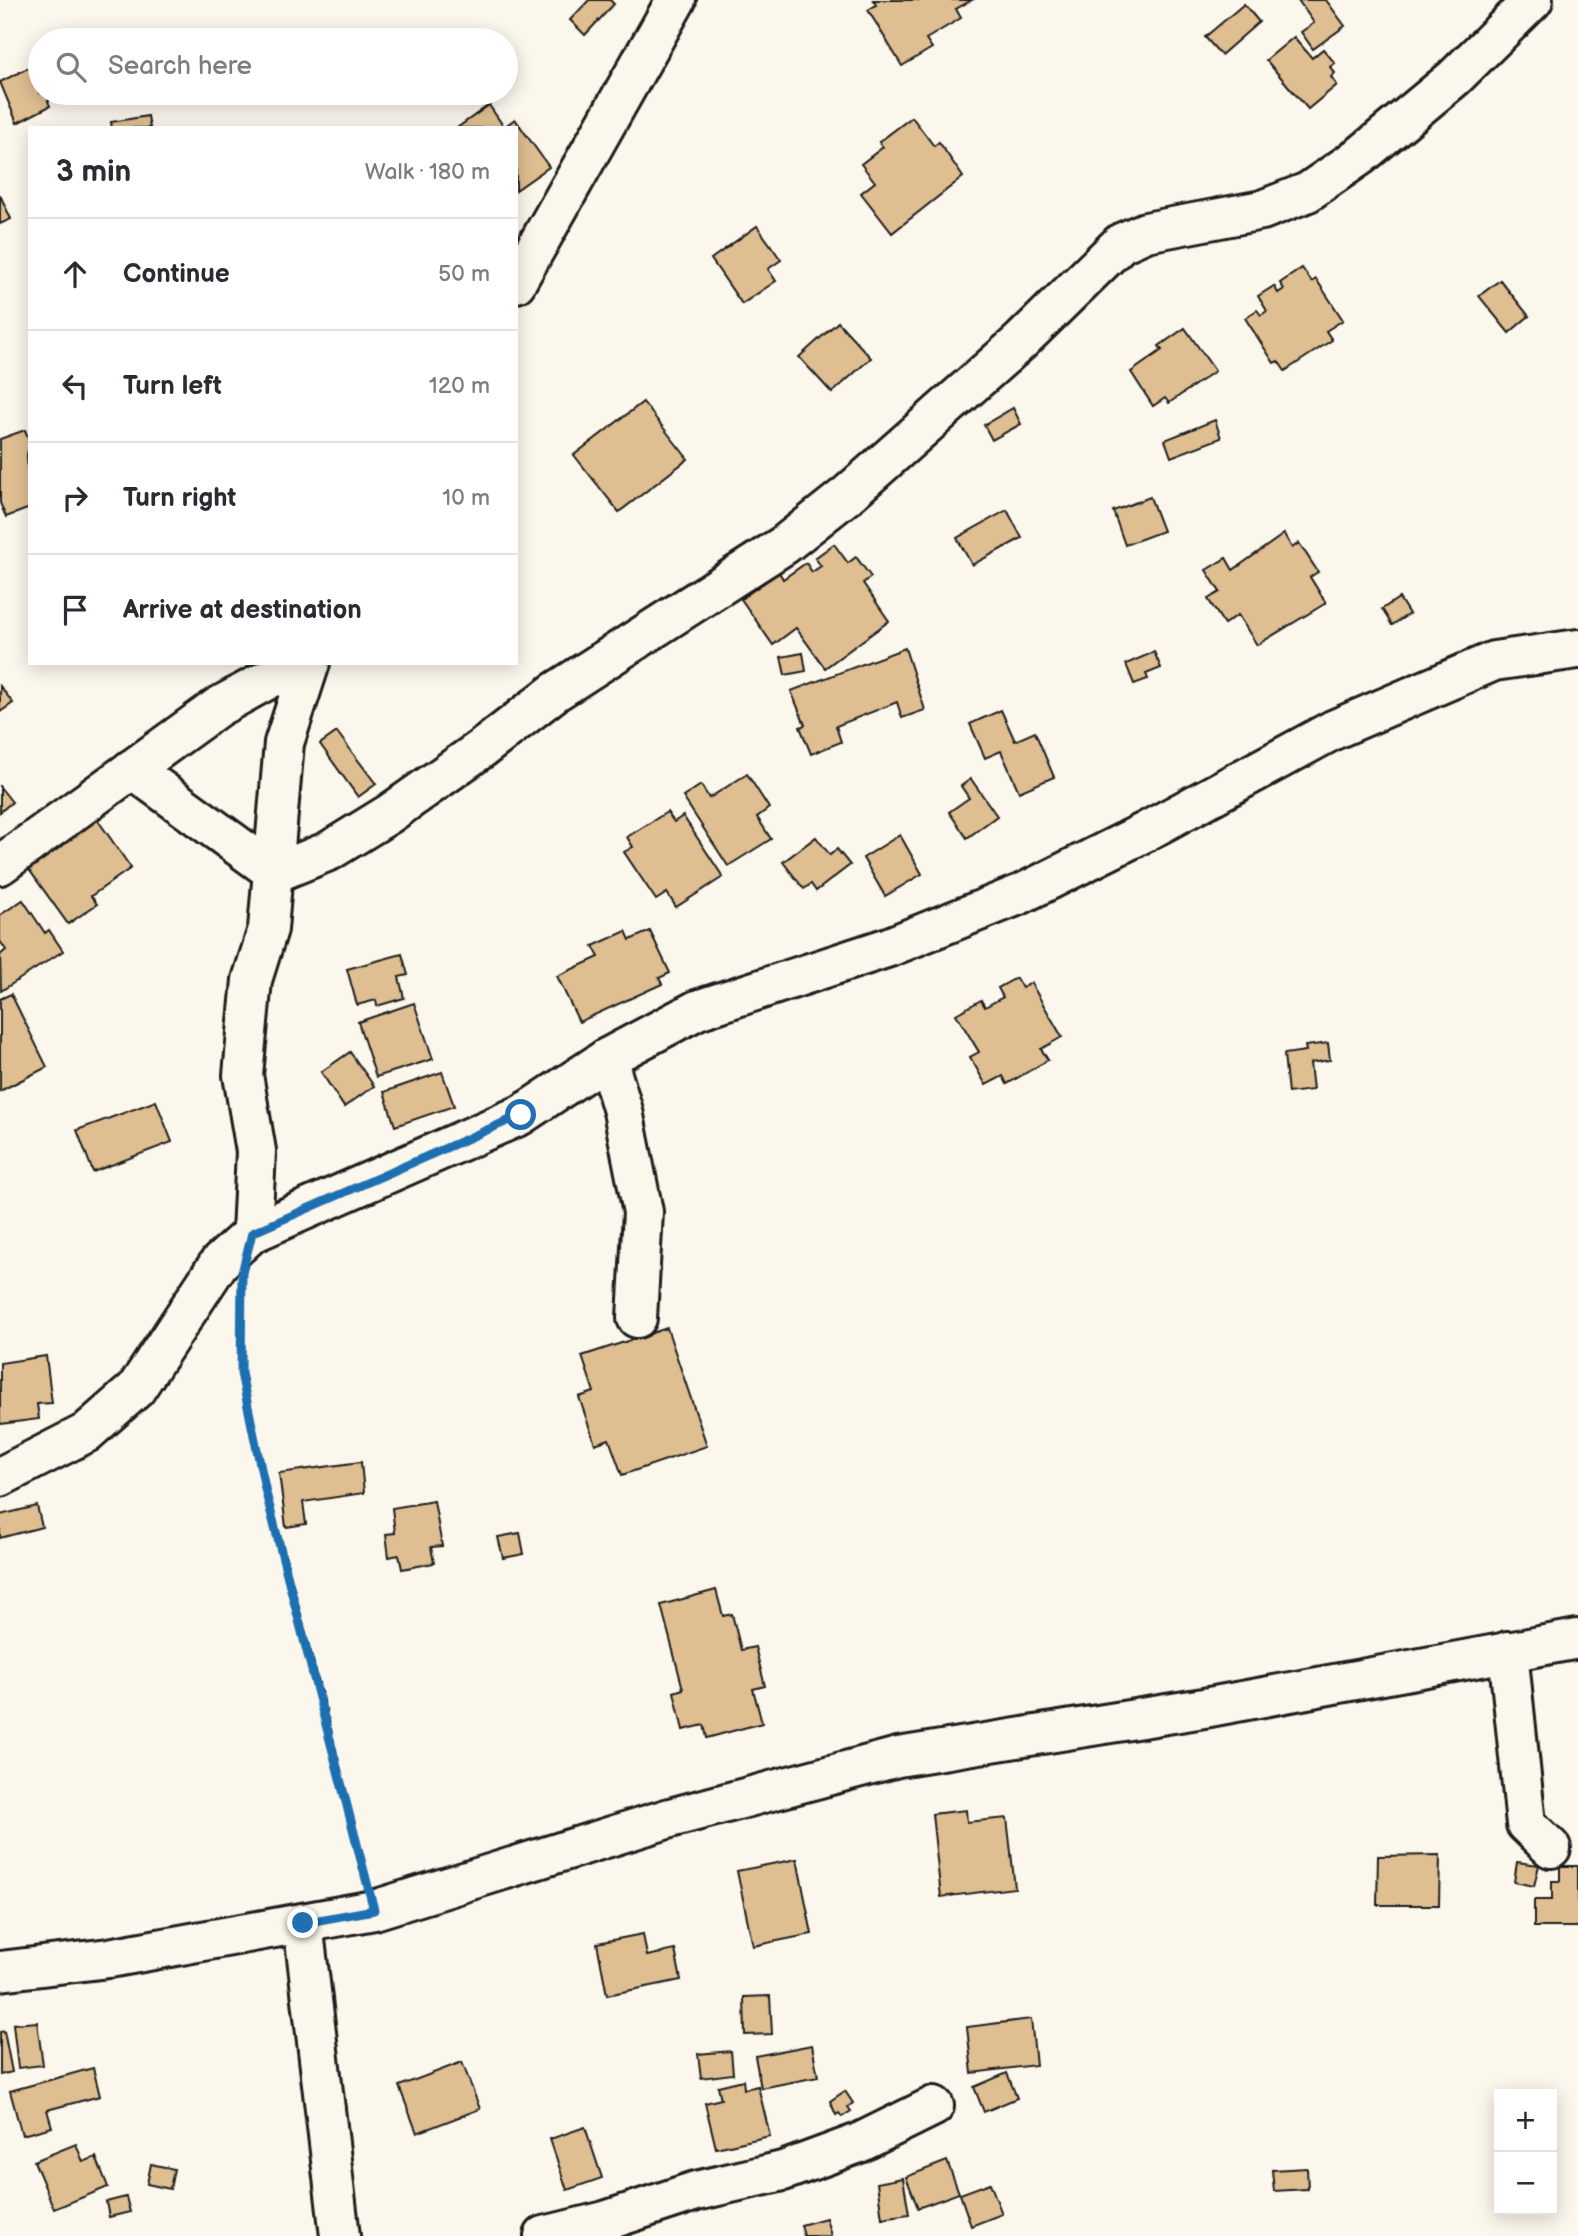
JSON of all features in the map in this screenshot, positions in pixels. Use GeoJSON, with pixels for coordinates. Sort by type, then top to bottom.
{"type":"FeatureCollection","features":[{"type":"Feature","properties":{"kind":"street"},"geometry":{"type":"LineString","coordinates":[[518,279],[676,0]]}},
{"type":"Feature","properties":{"kind":"street"},"geometry":{"type":"LineString","coordinates":[[275,873],[329,851],[389,814],[484,747],[555,692],[784,545],[847,495],[1020,342],[1121,243],[1146,232],[1262,210],[1308,192],[1360,156],[1454,78],[1533,0]]}},
{"type":"Feature","properties":{"kind":"street"},"geometry":{"type":"LineString","coordinates":[[0,1476],[86,1433],[136,1389],[219,1263],[252,1233],[521,1115],[607,1058],[698,1010],[889,947],[1021,894],[1145,832],[1333,730],[1494,661],[1578,649]]}},
{"type":"Feature","properties":{"kind":"street"},"geometry":{"type":"LineString","coordinates":[[0,865],[218,707],[294,665]]}},
{"type":"Feature","properties":{"kind":"street"},"geometry":{"type":"LineString","coordinates":[[252,1233],[256,1151],[243,1075],[252,980],[268,929],[275,873],[284,743],[309,665]]}},
{"type":"Feature","properties":{"kind":"street"},"geometry":{"type":"LineString","coordinates":[[132,769],[275,873]]}},
{"type":"Feature","properties":{"kind":"street"},"geometry":{"type":"LineString","coordinates":[[607,1058],[623,1111],[643,1212],[637,1318]]}},
{"type":"Feature","properties":{"kind":"street"},"geometry":{"type":"LineString","coordinates":[[0,1971],[109,1958],[374,1910],[670,1818],[898,1758],[1204,1708],[1578,1639]]}},
{"type":"Feature","properties":{"kind":"street"},"geometry":{"type":"LineString","coordinates":[[1508,1651],[1526,1824],[1551,1848]]}},
{"type":"Feature","properties":{"kind":"street"},"geometry":{"type":"LineString","coordinates":[[303,1923],[340,2236]]}},
{"type":"Feature","properties":{"kind":"street"},"geometry":{"type":"LineString","coordinates":[[544,2236],[605,2221],[696,2191],[783,2171],[859,2143],[934,2106]]}},
{"type":"Feature","properties":{"kind":"path"},"geometry":{"type":"LineString","coordinates":[[252,1233],[242,1273],[241,1373],[266,1493],[374,1910]]}},
{"type":"Feature","properties":{"kind":"building"},"geometry":{"type":"Polygon","coordinates":[[[589,0],[610,0],[614,4],[585,35],[570,20],[589,0]]]}},
{"type":"Feature","properties":{"kind":"building"},"geometry":{"type":"Polygon","coordinates":[[[873,0],[972,0],[956,9],[961,18],[926,39],[932,48],[902,66],[868,10],[876,5],[873,0]]]}},
{"type":"Feature","properties":{"kind":"building"},"geometry":{"type":"Polygon","coordinates":[[[1298,0],[1326,0],[1345,26],[1313,49],[1301,32],[1314,23],[1298,0]]]}},
{"type":"Feature","properties":{"kind":"building"},"geometry":{"type":"Polygon","coordinates":[[[1244,4],[1259,22],[1221,55],[1205,37],[1244,4]]]}},
{"type":"Feature","properties":{"kind":"building"},"geometry":{"type":"Polygon","coordinates":[[[1294,37],[1312,58],[1323,49],[1335,63],[1330,67],[1335,73],[1331,77],[1337,85],[1308,109],[1266,60],[1294,37]]]}},
{"type":"Feature","properties":{"kind":"building"},"geometry":{"type":"Polygon","coordinates":[[[28,68],[28,105],[50,106],[17,123],[0,82],[28,68]]]}},
{"type":"Feature","properties":{"kind":"building"},"geometry":{"type":"Polygon","coordinates":[[[489,105],[503,126],[460,126],[489,105]]]}},
{"type":"Feature","properties":{"kind":"building"},"geometry":{"type":"Polygon","coordinates":[[[148,116],[150,126],[112,126],[111,122],[148,116]]]}},
{"type":"Feature","properties":{"kind":"building"},"geometry":{"type":"Polygon","coordinates":[[[912,117],[934,146],[939,142],[963,177],[892,233],[861,193],[875,182],[861,164],[883,147],[879,142],[912,117]]]}},
{"type":"Feature","properties":{"kind":"building"},"geometry":{"type":"Polygon","coordinates":[[[515,119],[549,167],[518,189],[518,126],[505,126],[515,119]]]}},
{"type":"Feature","properties":{"kind":"building"},"geometry":{"type":"Polygon","coordinates":[[[0,195],[11,219],[0,224],[0,195]]]}},
{"type":"Feature","properties":{"kind":"building"},"geometry":{"type":"Polygon","coordinates":[[[757,226],[781,260],[768,269],[776,281],[742,304],[711,259],[757,226]]]}},
{"type":"Feature","properties":{"kind":"building"},"geometry":{"type":"Polygon","coordinates":[[[1302,268],[1312,282],[1316,279],[1343,320],[1326,331],[1332,340],[1285,371],[1278,361],[1274,363],[1245,318],[1257,310],[1261,315],[1267,311],[1258,296],[1274,286],[1278,293],[1284,289],[1280,283],[1302,268]]]}},
{"type":"Feature","properties":{"kind":"building"},"geometry":{"type":"Polygon","coordinates":[[[1500,280],[1529,316],[1509,333],[1479,296],[1500,280]]]}},
{"type":"Feature","properties":{"kind":"building"},"geometry":{"type":"Polygon","coordinates":[[[838,322],[871,358],[832,393],[799,357],[838,322]]]}},
{"type":"Feature","properties":{"kind":"building"},"geometry":{"type":"Polygon","coordinates":[[[1185,328],[1215,371],[1169,403],[1165,398],[1153,406],[1131,372],[1162,350],[1159,346],[1185,328]]]}},
{"type":"Feature","properties":{"kind":"building"},"geometry":{"type":"Polygon","coordinates":[[[643,402],[688,459],[619,512],[574,455],[643,402]]]}},
{"type":"Feature","properties":{"kind":"building"},"geometry":{"type":"Polygon","coordinates":[[[1013,408],[1021,424],[992,440],[984,425],[1013,408]]]}},
{"type":"Feature","properties":{"kind":"building"},"geometry":{"type":"Polygon","coordinates":[[[1215,420],[1221,438],[1171,457],[1165,440],[1215,420]]]}},
{"type":"Feature","properties":{"kind":"building"},"geometry":{"type":"Polygon","coordinates":[[[25,430],[28,437],[28,509],[6,517],[0,503],[0,439],[25,430]]]}},
{"type":"Feature","properties":{"kind":"building"},"geometry":{"type":"Polygon","coordinates":[[[1150,497],[1163,531],[1125,545],[1113,511],[1150,497]]]}},
{"type":"Feature","properties":{"kind":"building"},"geometry":{"type":"Polygon","coordinates":[[[1007,510],[1022,538],[972,565],[957,538],[1007,510]]]}},
{"type":"Feature","properties":{"kind":"building"},"geometry":{"type":"Polygon","coordinates":[[[1284,534],[1292,548],[1299,543],[1318,572],[1310,577],[1326,603],[1257,645],[1238,615],[1224,624],[1208,599],[1220,592],[1206,570],[1226,558],[1233,570],[1284,534]]]}},
{"type":"Feature","properties":{"kind":"building"},"geometry":{"type":"Polygon","coordinates":[[[834,544],[848,563],[856,557],[871,577],[863,583],[889,621],[825,668],[796,628],[773,645],[741,599],[779,572],[783,579],[806,563],[812,572],[821,566],[815,558],[834,544]]]}},
{"type":"Feature","properties":{"kind":"building"},"geometry":{"type":"Polygon","coordinates":[[[1399,598],[1409,614],[1392,625],[1382,609],[1399,598]]]}},
{"type":"Feature","properties":{"kind":"building"},"geometry":{"type":"Polygon","coordinates":[[[905,648],[925,710],[902,718],[897,702],[836,726],[841,742],[811,754],[800,727],[805,725],[791,691],[905,648]]]}},
{"type":"Feature","properties":{"kind":"building"},"geometry":{"type":"Polygon","coordinates":[[[1154,652],[1161,668],[1146,674],[1148,679],[1134,684],[1126,664],[1154,652]]]}},
{"type":"Feature","properties":{"kind":"building"},"geometry":{"type":"Polygon","coordinates":[[[803,653],[806,671],[785,675],[781,657],[803,653]]]}},
{"type":"Feature","properties":{"kind":"building"},"geometry":{"type":"Polygon","coordinates":[[[0,686],[13,703],[0,712],[0,686]]]}},
{"type":"Feature","properties":{"kind":"building"},"geometry":{"type":"Polygon","coordinates":[[[1001,710],[1015,741],[1035,732],[1054,777],[1019,792],[1001,751],[985,758],[970,724],[1001,710]]]}},
{"type":"Feature","properties":{"kind":"building"},"geometry":{"type":"Polygon","coordinates":[[[337,732],[376,784],[358,797],[320,744],[337,732]]]}},
{"type":"Feature","properties":{"kind":"building"},"geometry":{"type":"Polygon","coordinates":[[[747,774],[769,808],[757,817],[771,839],[728,866],[683,797],[701,785],[709,798],[747,774]]]}},
{"type":"Feature","properties":{"kind":"building"},"geometry":{"type":"Polygon","coordinates":[[[971,779],[997,816],[967,838],[949,812],[969,798],[961,786],[971,779]]]}},
{"type":"Feature","properties":{"kind":"building"},"geometry":{"type":"Polygon","coordinates":[[[0,787],[12,802],[0,812],[0,787]]]}},
{"type":"Feature","properties":{"kind":"building"},"geometry":{"type":"Polygon","coordinates":[[[88,806],[131,868],[91,896],[97,904],[68,924],[28,868],[88,806]]]}},
{"type":"Feature","properties":{"kind":"building"},"geometry":{"type":"Polygon","coordinates":[[[667,812],[674,822],[683,816],[723,877],[676,907],[667,893],[656,900],[624,852],[633,847],[627,837],[667,812]]]}},
{"type":"Feature","properties":{"kind":"building"},"geometry":{"type":"Polygon","coordinates":[[[900,835],[922,874],[885,896],[863,858],[900,835]]]}},
{"type":"Feature","properties":{"kind":"building"},"geometry":{"type":"Polygon","coordinates":[[[816,837],[830,855],[837,849],[850,865],[816,891],[811,884],[804,889],[783,862],[816,837]]]}},
{"type":"Feature","properties":{"kind":"building"},"geometry":{"type":"Polygon","coordinates":[[[23,900],[45,933],[49,930],[63,951],[1,991],[0,955],[6,950],[0,941],[0,915],[23,900]]]}},
{"type":"Feature","properties":{"kind":"building"},"geometry":{"type":"Polygon","coordinates":[[[626,931],[630,940],[650,931],[670,973],[659,978],[662,984],[579,1022],[557,976],[599,957],[593,946],[626,931]]]}},
{"type":"Feature","properties":{"kind":"building"},"geometry":{"type":"Polygon","coordinates":[[[402,954],[408,975],[399,977],[404,998],[377,1006],[376,1000],[357,1005],[347,969],[402,954]]]}},
{"type":"Feature","properties":{"kind":"building"},"geometry":{"type":"Polygon","coordinates":[[[1016,978],[1022,988],[1031,983],[1062,1037],[1041,1049],[1048,1060],[1007,1084],[1003,1076],[986,1085],[970,1057],[979,1052],[956,1014],[981,1000],[985,1007],[1003,997],[998,988],[1016,978]]]}},
{"type":"Feature","properties":{"kind":"building"},"geometry":{"type":"Polygon","coordinates":[[[11,994],[47,1067],[0,1091],[0,999],[11,994]]]}},
{"type":"Feature","properties":{"kind":"building"},"geometry":{"type":"Polygon","coordinates":[[[414,1003],[433,1059],[376,1077],[358,1022],[414,1003]]]}},
{"type":"Feature","properties":{"kind":"building"},"geometry":{"type":"Polygon","coordinates":[[[1328,1043],[1330,1060],[1310,1063],[1313,1090],[1288,1093],[1284,1054],[1306,1051],[1305,1046],[1328,1043]]]}},
{"type":"Feature","properties":{"kind":"building"},"geometry":{"type":"Polygon","coordinates":[[[350,1052],[374,1086],[344,1107],[321,1072],[350,1052]]]}},
{"type":"Feature","properties":{"kind":"building"},"geometry":{"type":"Polygon","coordinates":[[[442,1072],[454,1106],[395,1126],[384,1092],[442,1072]]]}},
{"type":"Feature","properties":{"kind":"building"},"geometry":{"type":"Polygon","coordinates":[[[156,1101],[172,1142],[93,1172],[77,1130],[156,1101]]]}},
{"type":"Feature","properties":{"kind":"building"},"geometry":{"type":"Polygon","coordinates":[[[667,1328],[707,1446],[622,1475],[609,1439],[595,1444],[579,1397],[594,1392],[582,1356],[667,1328]]]}},
{"type":"Feature","properties":{"kind":"building"},"geometry":{"type":"Polygon","coordinates":[[[46,1356],[52,1403],[37,1404],[39,1419],[0,1424],[0,1363],[46,1356]]]}},
{"type":"Feature","properties":{"kind":"building"},"geometry":{"type":"Polygon","coordinates":[[[361,1462],[364,1493],[303,1502],[306,1524],[286,1527],[279,1473],[361,1462]]]}},
{"type":"Feature","properties":{"kind":"building"},"geometry":{"type":"Polygon","coordinates":[[[434,1501],[442,1546],[431,1547],[434,1563],[402,1569],[399,1555],[389,1557],[386,1534],[395,1533],[392,1508],[434,1501]]]}},
{"type":"Feature","properties":{"kind":"building"},"geometry":{"type":"Polygon","coordinates":[[[37,1506],[42,1527],[0,1538],[0,1515],[37,1506]]]}},
{"type":"Feature","properties":{"kind":"building"},"geometry":{"type":"Polygon","coordinates":[[[520,1533],[524,1554],[503,1558],[498,1537],[520,1533]]]}},
{"type":"Feature","properties":{"kind":"building"},"geometry":{"type":"Polygon","coordinates":[[[716,1590],[723,1616],[732,1614],[741,1650],[755,1647],[765,1686],[753,1689],[762,1723],[707,1738],[704,1725],[683,1730],[674,1692],[683,1689],[661,1605],[716,1590]]]}},
{"type":"Feature","properties":{"kind":"building"},"geometry":{"type":"Polygon","coordinates":[[[966,1810],[967,1822],[1007,1818],[1015,1888],[941,1897],[932,1814],[966,1810]]]}},
{"type":"Feature","properties":{"kind":"building"},"geometry":{"type":"Polygon","coordinates":[[[1440,1855],[1439,1905],[1377,1905],[1378,1856],[1440,1855]]]}},
{"type":"Feature","properties":{"kind":"building"},"geometry":{"type":"Polygon","coordinates":[[[797,1859],[812,1934],[753,1946],[737,1871],[797,1859]]]}},
{"type":"Feature","properties":{"kind":"building"},"geometry":{"type":"Polygon","coordinates":[[[1517,1862],[1539,1865],[1534,1886],[1514,1882],[1517,1862]]]}},
{"type":"Feature","properties":{"kind":"building"},"geometry":{"type":"Polygon","coordinates":[[[1560,1866],[1578,1866],[1578,1927],[1534,1927],[1534,1900],[1552,1900],[1552,1881],[1560,1881],[1560,1866]]]}},
{"type":"Feature","properties":{"kind":"building"},"geometry":{"type":"Polygon","coordinates":[[[643,1934],[647,1956],[675,1950],[681,1980],[607,1995],[597,1943],[643,1934]]]}},
{"type":"Feature","properties":{"kind":"building"},"geometry":{"type":"Polygon","coordinates":[[[770,1996],[772,2034],[745,2035],[744,1997],[770,1996]]]}},
{"type":"Feature","properties":{"kind":"building"},"geometry":{"type":"Polygon","coordinates":[[[1031,2019],[1036,2065],[972,2073],[967,2027],[1031,2019]]]}},
{"type":"Feature","properties":{"kind":"building"},"geometry":{"type":"Polygon","coordinates":[[[37,2022],[43,2065],[18,2068],[13,2024],[37,2022]]]}},
{"type":"Feature","properties":{"kind":"building"},"geometry":{"type":"Polygon","coordinates":[[[4,2031],[12,2072],[0,2075],[0,2032],[4,2031]]]}},
{"type":"Feature","properties":{"kind":"building"},"geometry":{"type":"Polygon","coordinates":[[[812,2045],[818,2077],[761,2088],[755,2056],[812,2045]]]}},
{"type":"Feature","properties":{"kind":"building"},"geometry":{"type":"Polygon","coordinates":[[[731,2051],[733,2074],[701,2078],[698,2054],[731,2051]]]}},
{"type":"Feature","properties":{"kind":"building"},"geometry":{"type":"Polygon","coordinates":[[[462,2062],[480,2109],[417,2133],[399,2086],[462,2062]]]}},
{"type":"Feature","properties":{"kind":"building"},"geometry":{"type":"Polygon","coordinates":[[[93,2068],[100,2096],[47,2110],[52,2127],[22,2135],[10,2091],[93,2068]]]}},
{"type":"Feature","properties":{"kind":"building"},"geometry":{"type":"Polygon","coordinates":[[[1007,2073],[1017,2098],[984,2112],[974,2087],[1007,2073]]]}},
{"type":"Feature","properties":{"kind":"building"},"geometry":{"type":"Polygon","coordinates":[[[743,2080],[744,2089],[758,2086],[770,2136],[716,2148],[705,2103],[721,2099],[718,2086],[743,2080]]]}},
{"type":"Feature","properties":{"kind":"building"},"geometry":{"type":"Polygon","coordinates":[[[845,2091],[853,2103],[848,2107],[851,2111],[842,2117],[839,2113],[836,2115],[830,2101],[845,2091]]]}},
{"type":"Feature","properties":{"kind":"building"},"geometry":{"type":"Polygon","coordinates":[[[585,2127],[602,2178],[567,2190],[550,2139],[585,2127]]]}},
{"type":"Feature","properties":{"kind":"building"},"geometry":{"type":"Polygon","coordinates":[[[76,2144],[83,2162],[96,2157],[108,2187],[54,2209],[34,2161],[76,2144]]]}},
{"type":"Feature","properties":{"kind":"building"},"geometry":{"type":"Polygon","coordinates":[[[947,2161],[959,2193],[918,2208],[906,2177],[947,2161]]]}},
{"type":"Feature","properties":{"kind":"building"},"geometry":{"type":"Polygon","coordinates":[[[151,2164],[174,2169],[170,2189],[147,2184],[151,2164]]]}},
{"type":"Feature","properties":{"kind":"building"},"geometry":{"type":"Polygon","coordinates":[[[1307,2168],[1308,2189],[1274,2191],[1272,2170],[1307,2168]]]}},
{"type":"Feature","properties":{"kind":"building"},"geometry":{"type":"Polygon","coordinates":[[[903,2178],[909,2214],[882,2218],[877,2183],[903,2178]]]}},
{"type":"Feature","properties":{"kind":"building"},"geometry":{"type":"Polygon","coordinates":[[[990,2183],[1002,2214],[971,2226],[960,2194],[990,2183]]]}},
{"type":"Feature","properties":{"kind":"building"},"geometry":{"type":"Polygon","coordinates":[[[126,2197],[130,2212],[109,2217],[106,2202],[126,2197]]]}},
{"type":"Feature","properties":{"kind":"building"},"geometry":{"type":"Polygon","coordinates":[[[826,2218],[831,2236],[804,2236],[801,2225],[826,2218]]]}},
{"type":"Feature","properties":{"kind":"route"},"geometry":{"type":"LineString","coordinates":[[303,1923],[374,1910],[355,1843],[326,1714],[266,1493],[241,1373],[242,1273],[252,1233],[521,1115]]}}]}
